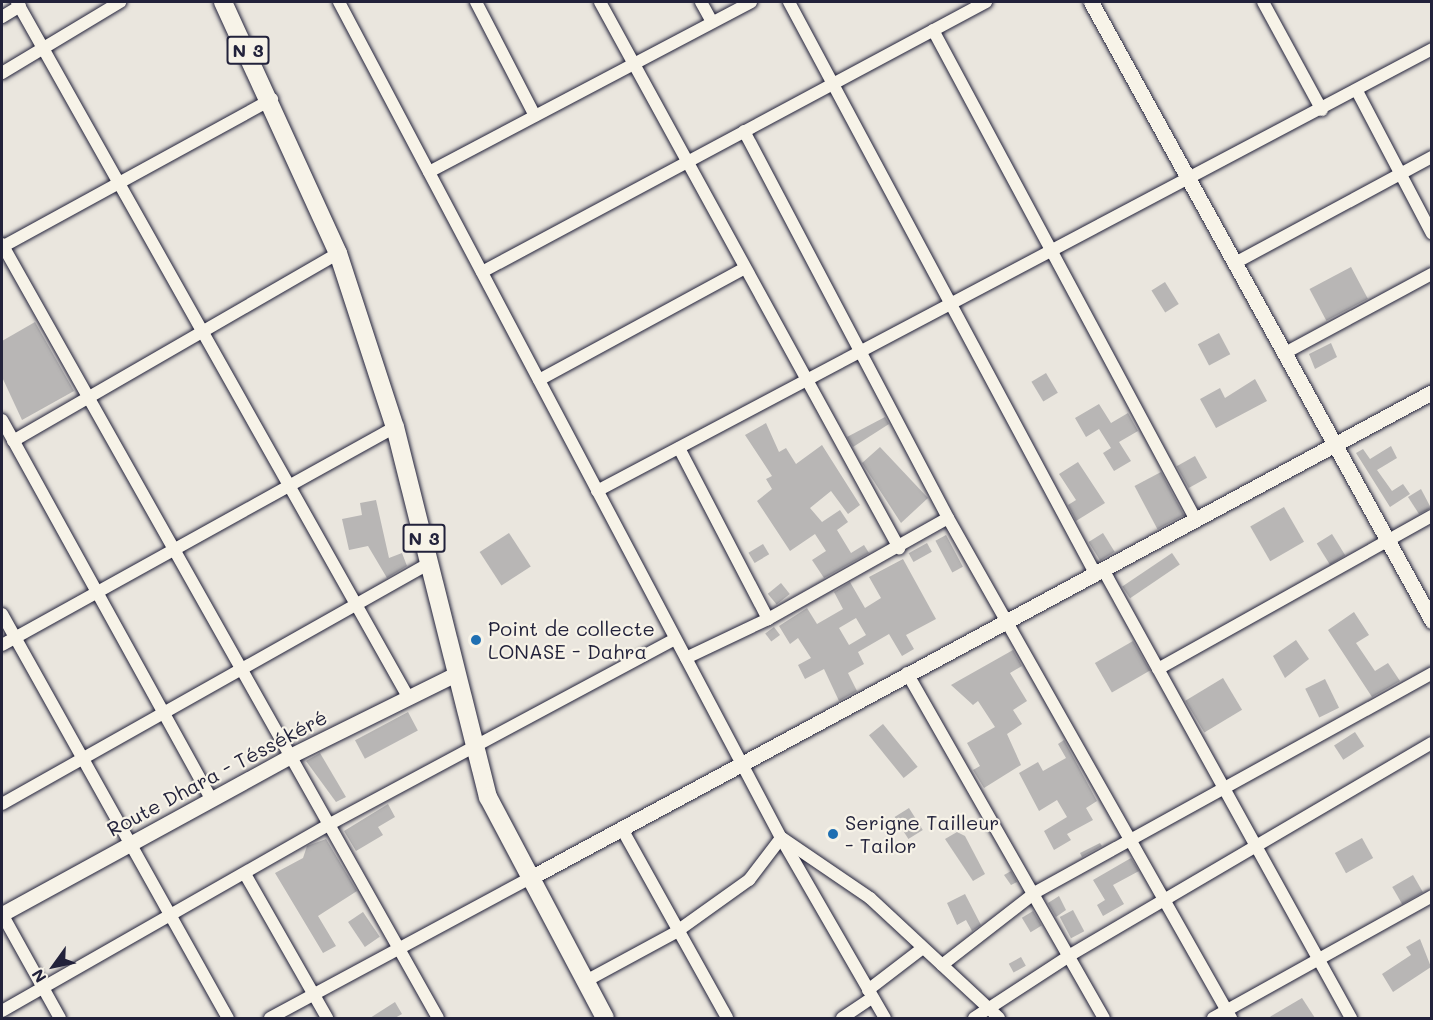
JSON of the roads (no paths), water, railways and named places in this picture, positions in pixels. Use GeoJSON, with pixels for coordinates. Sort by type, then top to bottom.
{"type":"FeatureCollection","features":[{"type":"Feature","properties":{"kind":"main road","name":"N 3"},"geometry":{"type":"LineString","coordinates":[[223,2],[272,99],[338,253],[395,427],[473,747],[488,797],[528,879],[605,1018]]}},
{"type":"Feature","properties":{"kind":"street"},"geometry":{"type":"LineString","coordinates":[[2,74],[120,2]]}},
{"type":"Feature","properties":{"kind":"street"},"geometry":{"type":"LineString","coordinates":[[339,2],[675,639],[744,762],[781,838],[885,1018]]}},
{"type":"Feature","properties":{"kind":"street"},"geometry":{"type":"LineString","coordinates":[[476,2],[536,116]]}},
{"type":"Feature","properties":{"kind":"street"},"geometry":{"type":"LineString","coordinates":[[600,2],[898,548]]}},
{"type":"Feature","properties":{"kind":"street"},"geometry":{"type":"LineString","coordinates":[[701,2],[712,22]]}},
{"type":"Feature","properties":{"kind":"street"},"geometry":{"type":"LineString","coordinates":[[429,172],[751,2]]}},
{"type":"Feature","properties":{"kind":"street"},"geometry":{"type":"LineString","coordinates":[[789,2],[1100,573],[1158,669],[1351,1018]]}},
{"type":"Feature","properties":{"kind":"street"},"geometry":{"type":"LineString","coordinates":[[482,272],[986,2]]}},
{"type":"Feature","properties":{"kind":"street"},"geometry":{"type":"LineString","coordinates":[[1091,2],[1431,621]]}},
{"type":"Feature","properties":{"kind":"street"},"geometry":{"type":"LineString","coordinates":[[1264,2],[1323,110]]}},
{"type":"Feature","properties":{"kind":"street"},"geometry":{"type":"LineString","coordinates":[[2,17],[19,4],[407,695]]}},
{"type":"Feature","properties":{"kind":"street"},"geometry":{"type":"LineString","coordinates":[[933,30],[1196,520]]}},
{"type":"Feature","properties":{"kind":"street"},"geometry":{"type":"LineString","coordinates":[[597,491],[1323,110],[1431,49]]}},
{"type":"Feature","properties":{"kind":"street"},"geometry":{"type":"LineString","coordinates":[[1357,91],[1431,234]]}},
{"type":"Feature","properties":{"kind":"street"},"geometry":{"type":"LineString","coordinates":[[272,99],[2,246],[89,396],[438,1018]]}},
{"type":"Feature","properties":{"kind":"street"},"geometry":{"type":"LineString","coordinates":[[744,131],[863,351],[948,518],[1010,622],[1228,1014]]}},
{"type":"Feature","properties":{"kind":"street"},"geometry":{"type":"LineString","coordinates":[[1235,263],[1431,157]]}},
{"type":"Feature","properties":{"kind":"street"},"geometry":{"type":"LineString","coordinates":[[13,441],[338,253]]}},
{"type":"Feature","properties":{"kind":"street"},"geometry":{"type":"LineString","coordinates":[[539,380],[745,268]]}},
{"type":"Feature","properties":{"kind":"street"},"geometry":{"type":"LineString","coordinates":[[1285,353],[1431,274]]}},
{"type":"Feature","properties":{"kind":"street"},"geometry":{"type":"LineString","coordinates":[[270,1018],[397,946],[622,829],[907,673],[1010,622],[1431,392]]}},
{"type":"Feature","properties":{"kind":"street"},"geometry":{"type":"LineString","coordinates":[[2,420],[211,799]]}},
{"type":"Feature","properties":{"kind":"street"},"geometry":{"type":"LineString","coordinates":[[2,645],[395,427]]}},
{"type":"Feature","properties":{"kind":"street"},"geometry":{"type":"LineString","coordinates":[[679,448],[768,619]]}},
{"type":"Feature","properties":{"kind":"street"},"geometry":{"type":"LineString","coordinates":[[1158,669],[1431,516]]}},
{"type":"Feature","properties":{"kind":"street"},"geometry":{"type":"LineString","coordinates":[[686,658],[768,619],[948,518]]}},
{"type":"Feature","properties":{"kind":"street"},"geometry":{"type":"LineString","coordinates":[[2,804],[430,563]]}},
{"type":"Feature","properties":{"kind":"street"},"geometry":{"type":"LineString","coordinates":[[2,614],[228,1018]]}},
{"type":"Feature","properties":{"kind":"street"},"geometry":{"type":"LineString","coordinates":[[2,1011],[330,824],[675,639]]}},
{"type":"Feature","properties":{"kind":"street"},"geometry":{"type":"LineString","coordinates":[[907,673],[1072,954],[1104,1018]]}},
{"type":"Feature","properties":{"kind":"street"},"geometry":{"type":"LineString","coordinates":[[942,965],[1036,892],[1431,673]]}},
{"type":"Feature","properties":{"kind":"street","name":"Route Dhara - Téssékéré"},"geometry":{"type":"LineString","coordinates":[[2,914],[290,756],[407,695],[456,674]]}},
{"type":"Feature","properties":{"kind":"street"},"geometry":{"type":"LineString","coordinates":[[974,1018],[1072,954],[1431,743]]}},
{"type":"Feature","properties":{"kind":"street"},"geometry":{"type":"LineString","coordinates":[[622,829],[676,932],[727,1018]]}},
{"type":"Feature","properties":{"kind":"street"},"geometry":{"type":"LineString","coordinates":[[584,982],[676,932],[749,880],[781,838]]}},
{"type":"Feature","properties":{"kind":"street"},"geometry":{"type":"LineString","coordinates":[[781,838],[863,892],[999,1018]]}},
{"type":"Feature","properties":{"kind":"street"},"geometry":{"type":"LineString","coordinates":[[245,874],[327,1018]]}},
{"type":"Feature","properties":{"kind":"street"},"geometry":{"type":"LineString","coordinates":[[1213,1018],[1228,1014],[1318,959],[1431,896]]}},
{"type":"Feature","properties":{"kind":"street"},"geometry":{"type":"LineString","coordinates":[[2,914],[60,1018]]}},
{"type":"Feature","properties":{"kind":"street"},"geometry":{"type":"LineString","coordinates":[[842,1018],[923,948]]}},
{"type":"Feature","properties":{"kind":"place","name":"Point de collecte LONASE - Dahra"},"geometry":{"type":"Point","coordinates":[476,640]}},
{"type":"Feature","properties":{"kind":"place","name":"Serigne Tailleur - Tailor"},"geometry":{"type":"Point","coordinates":[833,834]}}]}
